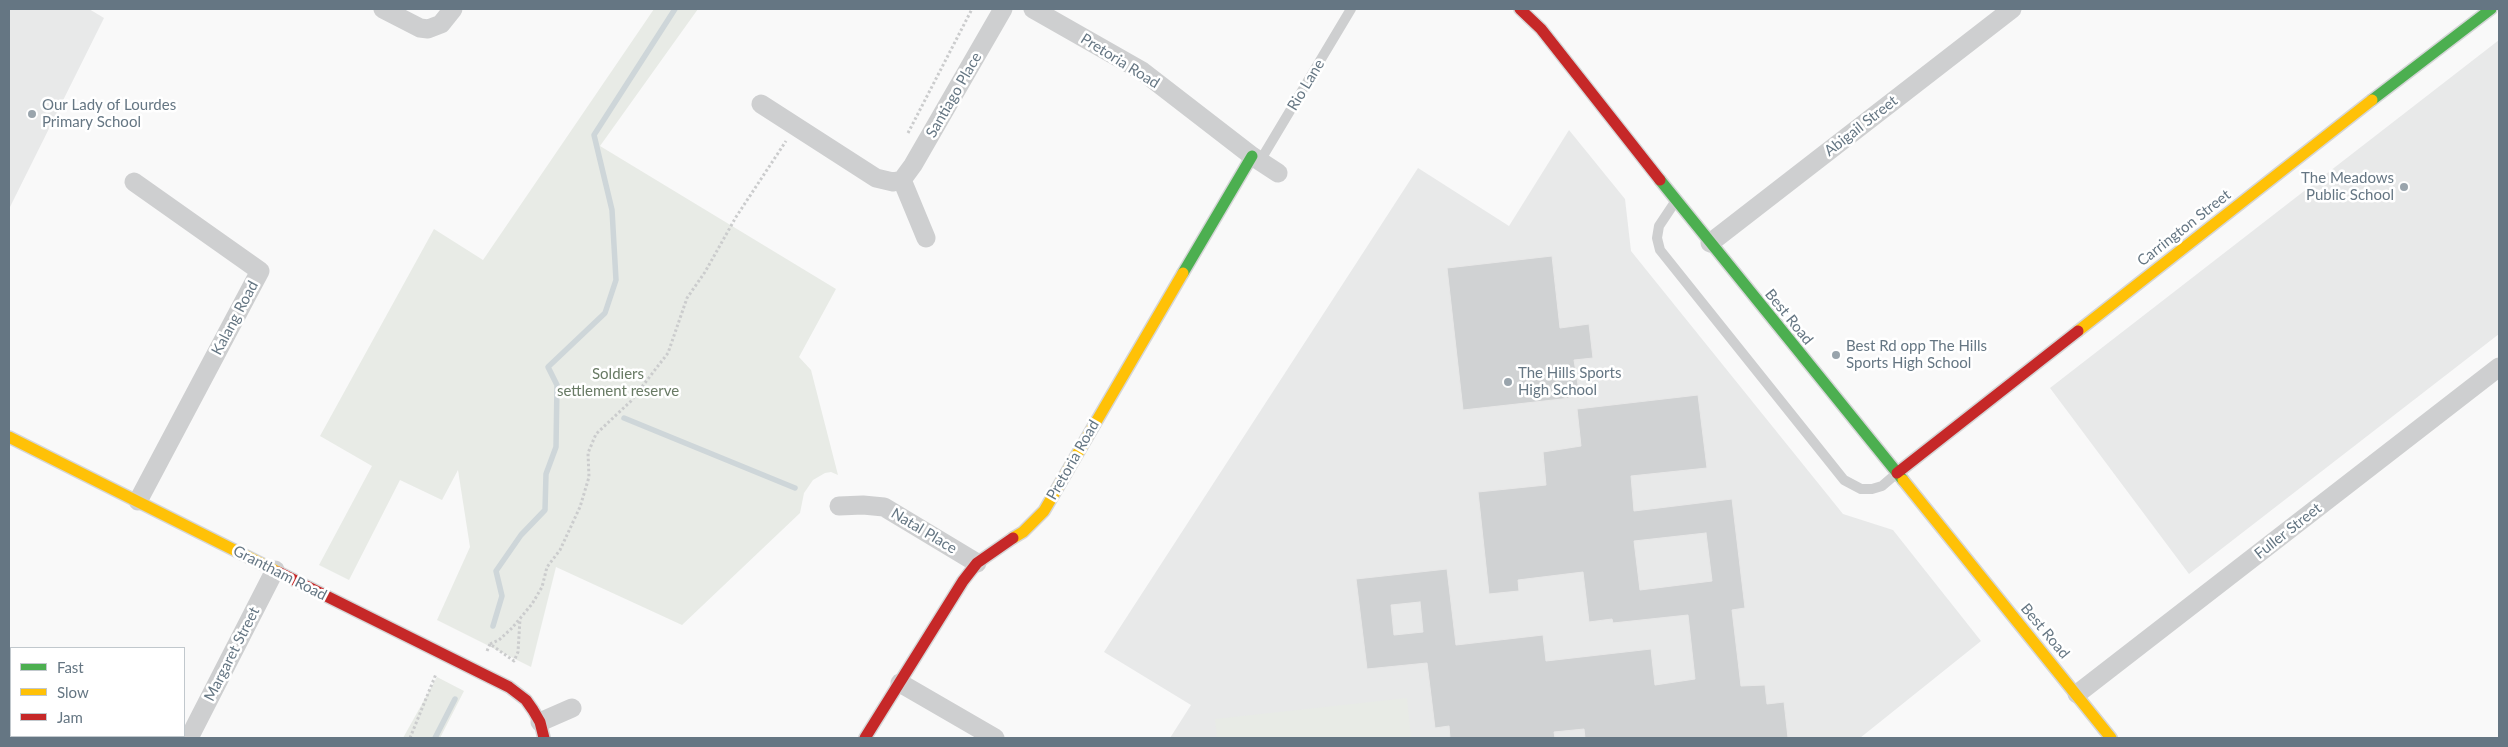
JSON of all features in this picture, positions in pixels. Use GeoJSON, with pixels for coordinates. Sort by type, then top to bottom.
{"type":"FeatureCollection","features":[{"type":"Feature","properties":{"kind":"street"},"geometry":{"type":"LineString","coordinates":[[383,9],[420,28],[435,27],[449,14]]}},
{"type":"Feature","properties":{"kind":"street","name":"Santiago Place"},"geometry":{"type":"LineString","coordinates":[[902,180],[913,165],[1003,9]]}},
{"type":"Feature","properties":{"kind":"street","name":"Pretoria Road"},"geometry":{"type":"LineString","coordinates":[[1033,9],[1142,71],[1256,159],[1278,173]]}},
{"type":"Feature","properties":{"kind":"street","name":"Best Road"},"geometry":{"type":"LineString","coordinates":[[1520,9],[1547,36],[1710,243],[2111,738]]}},
{"type":"Feature","properties":{"kind":"street","name":"Abigail Street"},"geometry":{"type":"LineString","coordinates":[[1710,243],[2012,9]]}},
{"type":"Feature","properties":{"kind":"street","name":"Carrington Street"},"geometry":{"type":"LineString","coordinates":[[1897,473],[2326,134],[2491,9]]}},
{"type":"Feature","properties":{"kind":"street"},"geometry":{"type":"LineString","coordinates":[[761,104],[876,178],[894,182],[902,180],[926,238]]}},
{"type":"Feature","properties":{"kind":"street","name":"Pretoria Road"},"geometry":{"type":"LineString","coordinates":[[865,738],[963,581],[977,563],[993,550],[1023,532],[1039,518],[1256,159]]}},
{"type":"Feature","properties":{"kind":"street","name":"Kalang Road"},"geometry":{"type":"LineString","coordinates":[[134,182],[260,271],[138,501]]}},
{"type":"Feature","properties":{"kind":"street","name":"Fuller Street"},"geometry":{"type":"LineString","coordinates":[[2077,694],[2499,368]]}},
{"type":"Feature","properties":{"kind":"street","name":"Grantham Road"},"geometry":{"type":"LineString","coordinates":[[9,437],[509,687],[526,700],[542,730],[572,708]]}},
{"type":"Feature","properties":{"kind":"street","name":"Natal Place"},"geometry":{"type":"LineString","coordinates":[[840,506],[864,505],[884,507],[977,563]]}},
{"type":"Feature","properties":{"kind":"street","name":"Margaret Street"},"geometry":{"type":"LineString","coordinates":[[189,738],[275,570]]}},
{"type":"Feature","properties":{"kind":"street"},"geometry":{"type":"LineString","coordinates":[[900,683],[995,738]]}},
{"type":"Feature","properties":{"kind":"lane","name":"Rio Lane"},"geometry":{"type":"LineString","coordinates":[[1256,159],[1352,9]]}},
{"type":"Feature","properties":{"kind":"lane"},"geometry":{"type":"LineString","coordinates":[[1677,200],[1663,218],[1657,238],[1660,250],[1673,269],[1844,480],[1861,489],[1872,489],[1882,486],[1897,473]]}},
{"type":"Feature","properties":{"kind":"path"},"geometry":{"type":"LineString","coordinates":[[904,139],[972,9]]}},
{"type":"Feature","properties":{"kind":"path"},"geometry":{"type":"LineString","coordinates":[[478,671],[490,644],[499,640],[520,619],[538,592],[547,567],[560,550],[580,508],[589,477],[588,453],[596,434],[631,401],[668,353],[687,298],[705,272],[736,217],[795,127]]}},
{"type":"Feature","properties":{"kind":"path"},"geometry":{"type":"LineString","coordinates":[[490,644],[514,661],[518,652],[520,619]]}},
{"type":"Feature","properties":{"kind":"path"},"geometry":{"type":"LineString","coordinates":[[410,738],[445,655]]}},
{"type":"Feature","properties":{"kind":"shaded area","name":"Our Lady of Lourdes Primary School"},"geometry":{"type":"Polygon","coordinates":[[[9,9],[89,9],[104,18],[9,209],[9,9]]]}},
{"type":"Feature","properties":{"kind":"shaded area","name":"The Meadows Public School"},"geometry":{"type":"Polygon","coordinates":[[[2499,40],[2499,334],[2189,574],[2050,388],[2499,40]]]}},
{"type":"Feature","properties":{"kind":"shaded area","name":"The Hills Sports High School"},"geometry":{"type":"Polygon","coordinates":[[[1569,130],[1625,199],[1631,251],[1843,514],[1893,530],[1981,641],[1860,738],[1170,738],[1191,705],[1104,652],[1418,168],[1509,226],[1569,130]]]}},
{"type":"Feature","properties":{"kind":"green space","name":"Soldiers settlement reserve"},"geometry":{"type":"Polygon","coordinates":[[[654,9],[698,9],[600,146],[836,289],[799,357],[811,370],[838,475],[831,472],[825,473],[813,480],[804,493],[800,513],[682,625],[556,567],[531,667],[437,620],[470,547],[458,470],[442,500],[400,480],[349,580],[319,565],[372,466],[320,436],[434,229],[483,260],[654,9]]]}},
{"type":"Feature","properties":{"kind":"green space"},"geometry":{"type":"Polygon","coordinates":[[[437,677],[464,691],[440,738],[403,738],[437,677]]]}},
{"type":"Feature","properties":{"kind":"green space"},"geometry":{"type":"Polygon","coordinates":[[[1407,698],[1411,738],[1217,738],[1215,719],[1407,698]]]}},
{"type":"Feature","properties":{"kind":"building"},"geometry":{"type":"Polygon","coordinates":[[[1552,256],[1560,328],[1589,324],[1593,358],[1574,360],[1580,397],[1463,410],[1447,268],[1552,256]]]}},
{"type":"Feature","properties":{"kind":"building"},"geometry":{"type":"Polygon","coordinates":[[[1698,395],[1707,468],[1631,476],[1634,511],[1732,499],[1745,608],[1732,610],[1741,686],[1765,685],[1767,704],[1784,702],[1788,738],[1585,738],[1584,729],[1554,732],[1555,738],[1450,738],[1449,726],[1435,728],[1427,663],[1367,669],[1356,579],[1447,569],[1456,645],[1543,635],[1546,661],[1651,649],[1655,685],[1695,679],[1688,615],[1613,623],[1612,619],[1589,622],[1583,572],[1518,580],[1519,591],[1489,594],[1478,492],[1546,485],[1543,452],[1581,446],[1577,409],[1698,395]],[[1706,533],[1634,541],[1640,590],[1712,581],[1706,533]],[[1420,602],[1391,605],[1394,635],[1423,632],[1420,602]]]}},
{"type":"Feature","properties":{"kind":"waterway"},"geometry":{"type":"LineString","coordinates":[[493,626],[502,596],[496,571],[521,535],[545,510],[546,474],[556,447],[557,385],[548,367],[605,313],[616,280],[612,210],[594,135],[675,9]]}},
{"type":"Feature","properties":{"kind":"waterway"},"geometry":{"type":"LineString","coordinates":[[624,418],[795,488]]}},
{"type":"Feature","properties":{"kind":"waterway"},"geometry":{"type":"LineString","coordinates":[[435,738],[455,699]]}},
{"type":"Feature","properties":{"kind":"traffic: fast"},"geometry":{"type":"LineString","coordinates":[[2372,100],[2491,9]]}},
{"type":"Feature","properties":{"kind":"traffic: fast"},"geometry":{"type":"LineString","coordinates":[[1183,273],[1252,156]]}},
{"type":"Feature","properties":{"kind":"traffic: fast"},"geometry":{"type":"LineString","coordinates":[[1660,180],[1903,480]]}},
{"type":"Feature","properties":{"kind":"traffic: slow"},"geometry":{"type":"LineString","coordinates":[[2078,331],[2372,100]]}},
{"type":"Feature","properties":{"kind":"traffic: slow"},"geometry":{"type":"LineString","coordinates":[[1013,538],[1023,532],[1044,511],[1183,273]]}},
{"type":"Feature","properties":{"kind":"traffic: slow"},"geometry":{"type":"LineString","coordinates":[[9,437],[278,572]]}},
{"type":"Feature","properties":{"kind":"traffic: slow"},"geometry":{"type":"LineString","coordinates":[[1903,480],[2111,738]]}},
{"type":"Feature","properties":{"kind":"traffic: jam"},"geometry":{"type":"LineString","coordinates":[[1520,9],[1541,29],[1660,180]]}},
{"type":"Feature","properties":{"kind":"traffic: jam"},"geometry":{"type":"LineString","coordinates":[[1897,473],[2078,331]]}},
{"type":"Feature","properties":{"kind":"traffic: jam"},"geometry":{"type":"LineString","coordinates":[[865,738],[963,581],[977,563],[1013,538]]}},
{"type":"Feature","properties":{"kind":"traffic: jam"},"geometry":{"type":"LineString","coordinates":[[278,572],[509,687],[526,700],[533,710],[540,722],[544,738]]}},
{"type":"Feature","properties":{"kind":"place","name":"Our Lady of Lourdes Primary School"},"geometry":{"type":"Point","coordinates":[32,114]}},
{"type":"Feature","properties":{"kind":"place","name":"The Meadows Public School"},"geometry":{"type":"Point","coordinates":[2404,187]}},
{"type":"Feature","properties":{"kind":"place","name":"Best Rd opp The Hills Sports High School"},"geometry":{"type":"Point","coordinates":[1836,355]}},
{"type":"Feature","properties":{"kind":"place","name":"The Hills Sports High School"},"geometry":{"type":"Point","coordinates":[1508,382]}}]}
